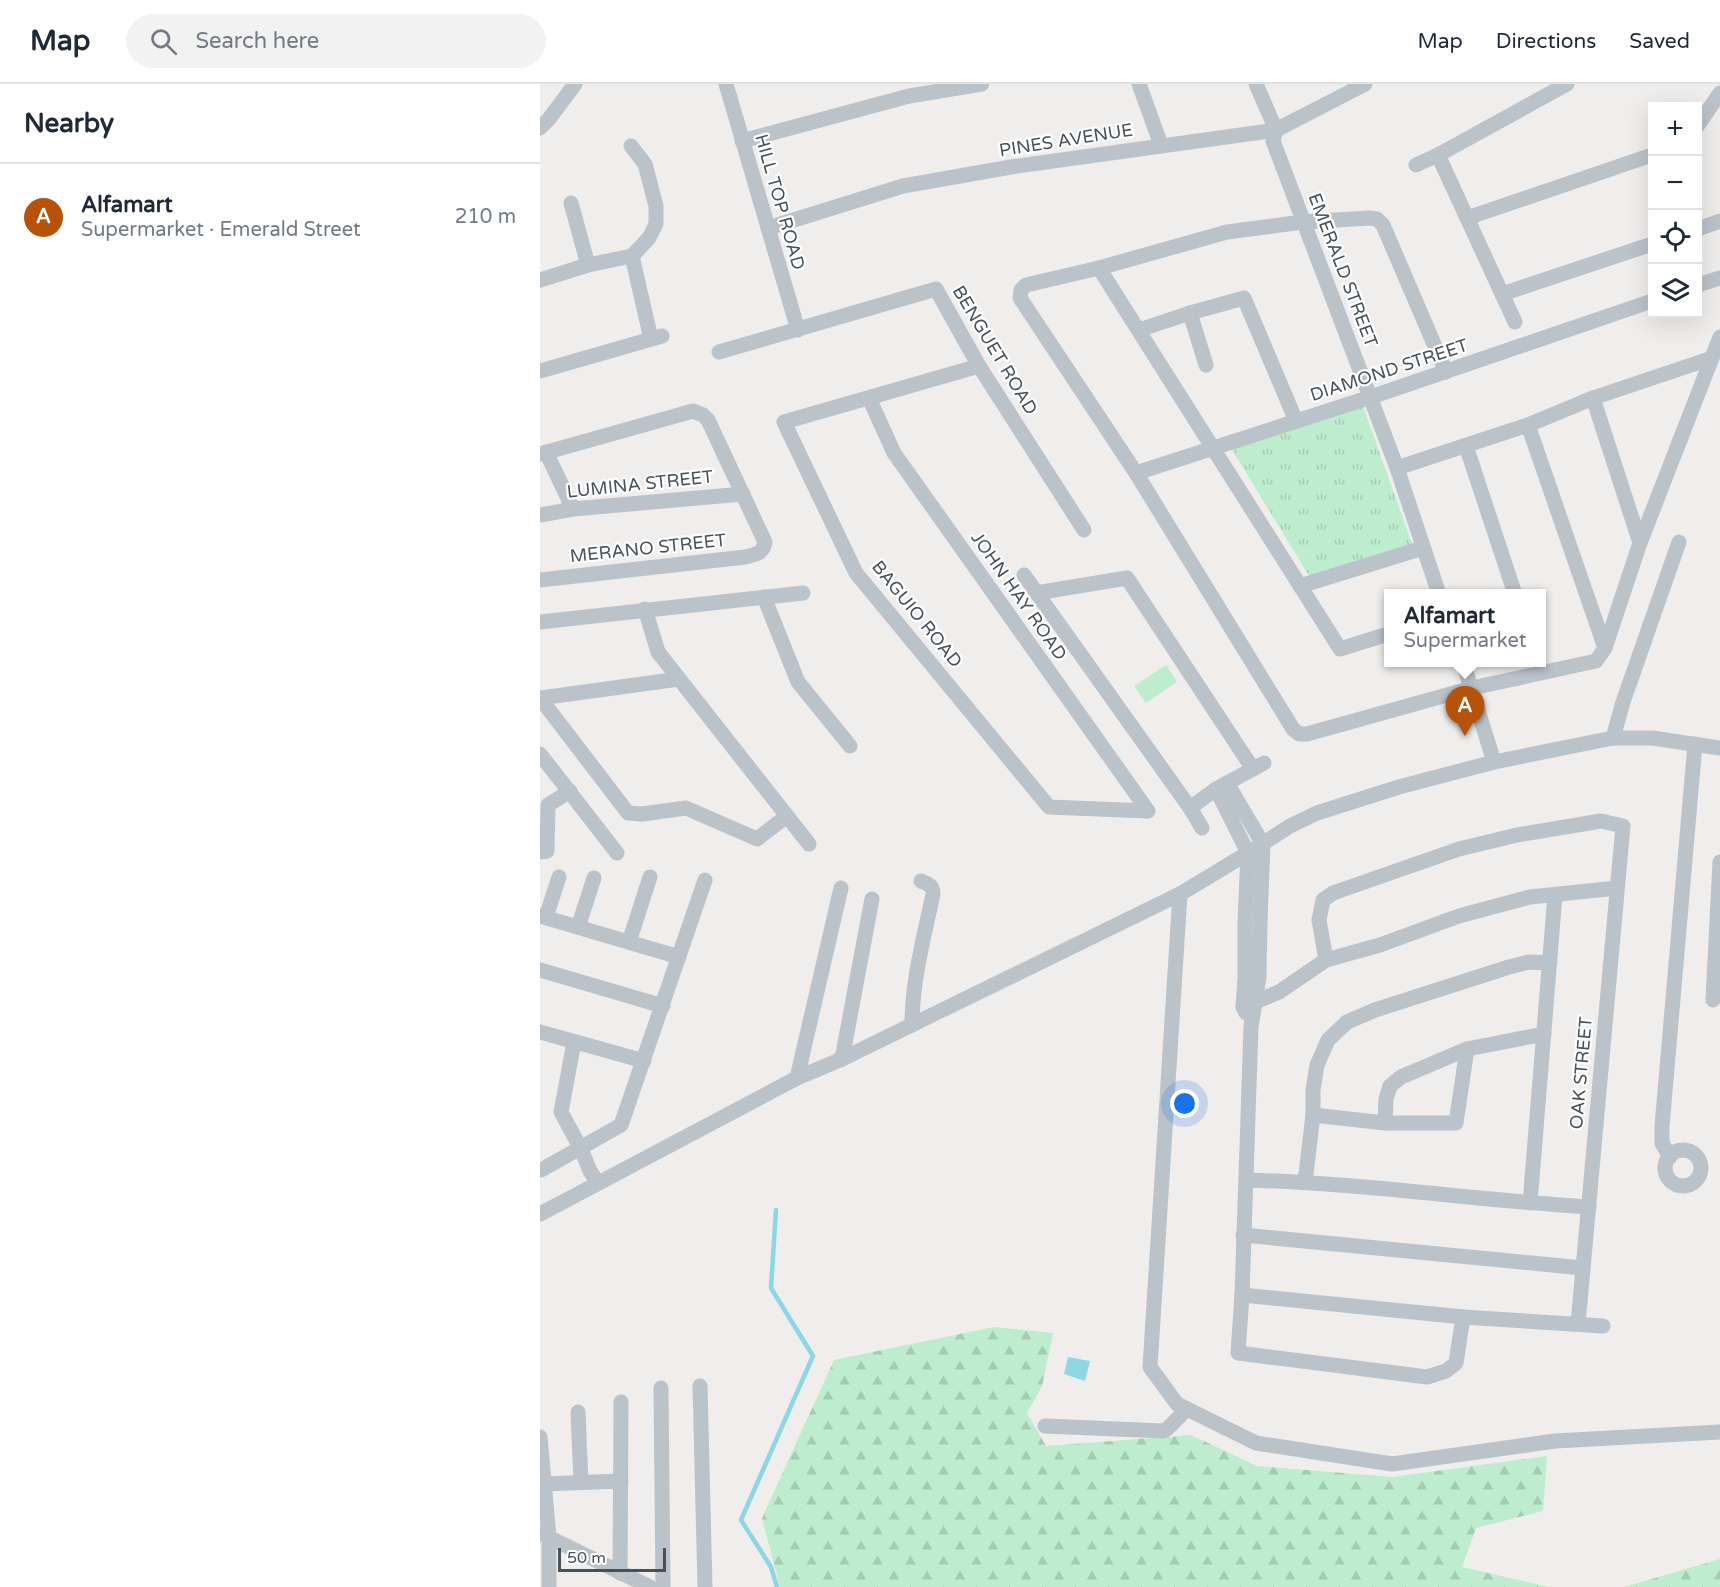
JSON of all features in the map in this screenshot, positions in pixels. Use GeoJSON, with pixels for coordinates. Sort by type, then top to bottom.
{"type":"FeatureCollection","features":[{"type":"Feature","properties":{"kind":"street"},"geometry":{"type":"LineString","coordinates":[[540,128],[575,84]]}},
{"type":"Feature","properties":{"kind":"street","name":"HILL TOP ROAD"},"geometry":{"type":"LineString","coordinates":[[726,84],[798,330]]}},
{"type":"Feature","properties":{"kind":"street"},"geometry":{"type":"LineString","coordinates":[[742,141],[909,96],[982,84]]}},
{"type":"Feature","properties":{"kind":"street"},"geometry":{"type":"LineString","coordinates":[[1139,84],[1161,145]]}},
{"type":"Feature","properties":{"kind":"street","name":"EMERALD STREET"},"geometry":{"type":"LineString","coordinates":[[1256,84],[1276,130],[1273,141],[1371,397],[1437,589]]}},
{"type":"Feature","properties":{"kind":"street"},"geometry":{"type":"LineString","coordinates":[[1416,165],[1567,84]]}},
{"type":"Feature","properties":{"kind":"street","name":"PINES AVENUE"},"geometry":{"type":"LineString","coordinates":[[768,228],[903,186],[1011,167],[1276,130],[1362,85]]}},
{"type":"Feature","properties":{"kind":"street"},"geometry":{"type":"LineString","coordinates":[[1702,119],[1720,93]]}},
{"type":"Feature","properties":{"kind":"street"},"geometry":{"type":"LineString","coordinates":[[540,280],[588,265],[632,256],[649,238],[656,224],[656,206],[645,164],[630,146]]}},
{"type":"Feature","properties":{"kind":"street"},"geometry":{"type":"LineString","coordinates":[[1438,155],[1515,322]]}},
{"type":"Feature","properties":{"kind":"street"},"geometry":{"type":"LineString","coordinates":[[1467,218],[1650,156]]}},
{"type":"Feature","properties":{"kind":"street"},"geometry":{"type":"LineString","coordinates":[[572,203],[588,265]]}},
{"type":"Feature","properties":{"kind":"street"},"geometry":{"type":"LineString","coordinates":[[1446,372],[1383,225],[1377,219],[1303,222],[1227,232],[1099,268],[1026,285],[1021,290],[1020,298],[1136,473],[1293,729],[1299,734],[1307,734],[1540,668],[1596,661],[1605,648],[1640,543],[1720,337]]}},
{"type":"Feature","properties":{"kind":"street"},"geometry":{"type":"LineString","coordinates":[[1702,228],[1720,221]]}},
{"type":"Feature","properties":{"kind":"street"},"geometry":{"type":"LineString","coordinates":[[1502,294],[1648,246]]}},
{"type":"Feature","properties":{"kind":"street"},"geometry":{"type":"LineString","coordinates":[[540,371],[657,337],[632,256]]}},
{"type":"Feature","properties":{"kind":"street"},"geometry":{"type":"LineString","coordinates":[[1099,268],[1340,649],[1384,636]]}},
{"type":"Feature","properties":{"kind":"street"},"geometry":{"type":"LineString","coordinates":[[1702,284],[1720,278]]}},
{"type":"Feature","properties":{"kind":"street","name":"BENGUET ROAD"},"geometry":{"type":"LineString","coordinates":[[719,352],[936,289],[979,366],[1084,530]]}},
{"type":"Feature","properties":{"kind":"street"},"geometry":{"type":"LineString","coordinates":[[1138,330],[1244,298],[1296,422]]}},
{"type":"Feature","properties":{"kind":"street","name":"DIAMOND STREET"},"geometry":{"type":"LineString","coordinates":[[1136,473],[1296,422],[1648,303]]}},
{"type":"Feature","properties":{"kind":"street"},"geometry":{"type":"LineString","coordinates":[[1190,313],[1206,365]]}},
{"type":"Feature","properties":{"kind":"street"},"geometry":{"type":"LineString","coordinates":[[1397,468],[1528,425],[1593,398],[1712,358]]}},
{"type":"Feature","properties":{"kind":"street","name":"BAGUIO ROAD"},"geometry":{"type":"LineString","coordinates":[[979,366],[784,422],[856,573],[1049,807],[1148,811]]}},
{"type":"Feature","properties":{"kind":"street","name":"JOHN HAY ROAD"},"geometry":{"type":"LineString","coordinates":[[869,398],[894,453],[1148,811]]}},
{"type":"Feature","properties":{"kind":"street"},"geometry":{"type":"LineString","coordinates":[[1593,398],[1640,543]]}},
{"type":"Feature","properties":{"kind":"street"},"geometry":{"type":"LineString","coordinates":[[573,509],[543,453],[693,411],[708,420],[743,494]]}},
{"type":"Feature","properties":{"kind":"street"},"geometry":{"type":"LineString","coordinates":[[1528,425],[1605,648]]}},
{"type":"Feature","properties":{"kind":"street"},"geometry":{"type":"LineString","coordinates":[[1466,446],[1513,589]]}},
{"type":"Feature","properties":{"kind":"street","name":"LUMINA STREET"},"geometry":{"type":"LineString","coordinates":[[540,515],[573,509],[743,494]]}},
{"type":"Feature","properties":{"kind":"street","name":"MERANO STREET"},"geometry":{"type":"LineString","coordinates":[[540,580],[745,557],[760,553],[764,549],[763,535],[743,494]]}},
{"type":"Feature","properties":{"kind":"street"},"geometry":{"type":"LineString","coordinates":[[1613,738],[1623,702],[1679,542]]}},
{"type":"Feature","properties":{"kind":"street"},"geometry":{"type":"LineString","coordinates":[[1300,586],[1424,548]]}},
{"type":"Feature","properties":{"kind":"street"},"geometry":{"type":"LineString","coordinates":[[1024,575],[1202,828]]}},
{"type":"Feature","properties":{"kind":"street"},"geometry":{"type":"LineString","coordinates":[[1036,593],[1127,578],[1258,766],[1221,786],[1190,808]]}},
{"type":"Feature","properties":{"kind":"street"},"geometry":{"type":"LineString","coordinates":[[540,622],[803,592]]}},
{"type":"Feature","properties":{"kind":"street"},"geometry":{"type":"LineString","coordinates":[[764,597],[798,682],[850,746]]}},
{"type":"Feature","properties":{"kind":"street"},"geometry":{"type":"LineString","coordinates":[[645,609],[658,652],[808,843]]}},
{"type":"Feature","properties":{"kind":"street"},"geometry":{"type":"LineString","coordinates":[[1464,667],[1494,762]]}},
{"type":"Feature","properties":{"kind":"street"},"geometry":{"type":"LineString","coordinates":[[679,679],[540,698],[628,813],[642,814],[686,808],[757,839],[787,816]]}},
{"type":"Feature","properties":{"kind":"street"},"geometry":{"type":"LineString","coordinates":[[540,1214],[797,1078],[842,1059],[1180,894],[1290,826],[1317,813],[1399,787],[1494,762],[1613,738],[1652,738],[1720,748]]}},
{"type":"Feature","properties":{"kind":"street"},"geometry":{"type":"LineString","coordinates":[[1670,1157],[1662,1143],[1662,1126],[1695,744]]}},
{"type":"Feature","properties":{"kind":"street"},"geometry":{"type":"LineString","coordinates":[[540,754],[616,853]]}},
{"type":"Feature","properties":{"kind":"street"},"geometry":{"type":"LineString","coordinates":[[1221,786],[1263,844],[1259,977],[1249,1005]]}},
{"type":"Feature","properties":{"kind":"street"},"geometry":{"type":"LineString","coordinates":[[1221,786],[1248,853],[1245,978],[1251,1027],[1238,1353],[1427,1377],[1446,1371],[1456,1363],[1463,1317]]}},
{"type":"Feature","properties":{"kind":"street"},"geometry":{"type":"LineString","coordinates":[[540,852],[548,851],[548,805],[570,791]]}},
{"type":"Feature","properties":{"kind":"street","name":"OAK STREET"},"geometry":{"type":"LineString","coordinates":[[1326,960],[1319,920],[1323,900],[1333,892],[1459,849],[1517,835],[1601,821],[1623,826],[1578,1324]]}},
{"type":"Feature","properties":{"kind":"street"},"geometry":{"type":"LineString","coordinates":[[1713,1000],[1719,925],[1720,862]]}},
{"type":"Feature","properties":{"kind":"street"},"geometry":{"type":"LineString","coordinates":[[560,877],[543,916],[679,957]]}},
{"type":"Feature","properties":{"kind":"street"},"geometry":{"type":"LineString","coordinates":[[629,942],[650,877]]}},
{"type":"Feature","properties":{"kind":"street"},"geometry":{"type":"LineString","coordinates":[[578,927],[594,878]]}},
{"type":"Feature","properties":{"kind":"street"},"geometry":{"type":"LineString","coordinates":[[541,1170],[621,1125],[705,880]]}},
{"type":"Feature","properties":{"kind":"street"},"geometry":{"type":"LineString","coordinates":[[912,1025],[915,974],[933,894],[931,886],[921,881]]}},
{"type":"Feature","properties":{"kind":"street"},"geometry":{"type":"LineString","coordinates":[[797,1078],[842,888]]}},
{"type":"Feature","properties":{"kind":"street"},"geometry":{"type":"LineString","coordinates":[[1249,1005],[1279,992],[1326,960],[1380,945],[1459,916],[1530,897],[1617,888]]}},
{"type":"Feature","properties":{"kind":"street"},"geometry":{"type":"LineString","coordinates":[[1180,894],[1150,1367],[1176,1404],[1256,1443],[1392,1464],[1555,1441],[1720,1432]]}},
{"type":"Feature","properties":{"kind":"street"},"geometry":{"type":"LineString","coordinates":[[1530,1203],[1555,895]]}},
{"type":"Feature","properties":{"kind":"street"},"geometry":{"type":"LineString","coordinates":[[842,1059],[873,899]]}},
{"type":"Feature","properties":{"kind":"street"},"geometry":{"type":"LineString","coordinates":[[1305,1182],[1317,1065],[1329,1040],[1347,1022],[1375,1010],[1509,967],[1529,962],[1550,963]]}},
{"type":"Feature","properties":{"kind":"street"},"geometry":{"type":"LineString","coordinates":[[540,970],[663,1006]]}},
{"type":"Feature","properties":{"kind":"street"},"geometry":{"type":"LineString","coordinates":[[540,1032],[644,1060]]}},
{"type":"Feature","properties":{"kind":"street"},"geometry":{"type":"LineString","coordinates":[[1386,1123],[1386,1099],[1390,1086],[1401,1077],[1467,1049],[1544,1034]]}},
{"type":"Feature","properties":{"kind":"street"},"geometry":{"type":"LineString","coordinates":[[574,1042],[561,1112],[598,1184]]}},
{"type":"Feature","properties":{"kind":"street"},"geometry":{"type":"LineString","coordinates":[[1312,1115],[1386,1123],[1456,1123],[1467,1049]]}},
{"type":"Feature","properties":{"kind":"street"},"geometry":{"type":"LineString","coordinates":[[1246,1180],[1305,1182],[1589,1207]]}},
{"type":"Feature","properties":{"kind":"street"},"geometry":{"type":"LineString","coordinates":[[1243,1235],[1583,1268]]}},
{"type":"Feature","properties":{"kind":"street"},"geometry":{"type":"LineString","coordinates":[[1242,1295],[1463,1317],[1603,1326]]}},
{"type":"Feature","properties":{"kind":"street"},"geometry":{"type":"LineString","coordinates":[[700,1386],[705,1587]]}},
{"type":"Feature","properties":{"kind":"street"},"geometry":{"type":"LineString","coordinates":[[662,1388],[663,1587]]}},
{"type":"Feature","properties":{"kind":"street"},"geometry":{"type":"LineString","coordinates":[[620,1573],[621,1402]]}},
{"type":"Feature","properties":{"kind":"street"},"geometry":{"type":"LineString","coordinates":[[1045,1426],[1163,1431],[1187,1409]]}},
{"type":"Feature","properties":{"kind":"street"},"geometry":{"type":"LineString","coordinates":[[578,1413],[581,1482]]}},
{"type":"Feature","properties":{"kind":"street"},"geometry":{"type":"LineString","coordinates":[[540,1437],[544,1484],[544,1536],[549,1587]]}},
{"type":"Feature","properties":{"kind":"street"},"geometry":{"type":"LineString","coordinates":[[544,1484],[621,1481]]}},
{"type":"Feature","properties":{"kind":"street"},"geometry":{"type":"LineString","coordinates":[[544,1536],[650,1587]]}},
{"type":"Feature","properties":{"kind":"street"},"geometry":{"type":"LineString","coordinates":[[540,1585],[544,1587]]}},
{"type":"Feature","properties":{"kind":"green space"},"geometry":{"type":"Polygon","coordinates":[[[1363,406],[1412,544],[1309,576],[1231,448],[1363,406]]]}},
{"type":"Feature","properties":{"kind":"green space"},"geometry":{"type":"Polygon","coordinates":[[[1166,665],[1177,682],[1146,703],[1134,686],[1166,665]]]}},
{"type":"Feature","properties":{"kind":"green space"},"geometry":{"type":"Polygon","coordinates":[[[994,1327],[1053,1333],[1042,1386],[1027,1413],[1046,1446],[1191,1435],[1257,1466],[1393,1477],[1547,1456],[1543,1511],[1476,1528],[1462,1567],[1549,1587],[780,1587],[762,1518],[834,1360],[994,1327]]]}},
{"type":"Feature","properties":{"kind":"green space"},"geometry":{"type":"Polygon","coordinates":[[[1720,1559],[1720,1587],[1624,1587],[1720,1559]]]}},
{"type":"Feature","properties":{"kind":"water"},"geometry":{"type":"Polygon","coordinates":[[[1068,1357],[1090,1361],[1085,1381],[1064,1374],[1068,1357]]]}},
{"type":"Feature","properties":{"kind":"waterway"},"geometry":{"type":"LineString","coordinates":[[776,1210],[771,1288],[813,1356],[741,1520],[771,1567],[777,1587]]}},
{"type":"Feature","properties":{"kind":"place","name":"Alfamart"},"geometry":{"type":"Point","coordinates":[1465,736]}}]}
